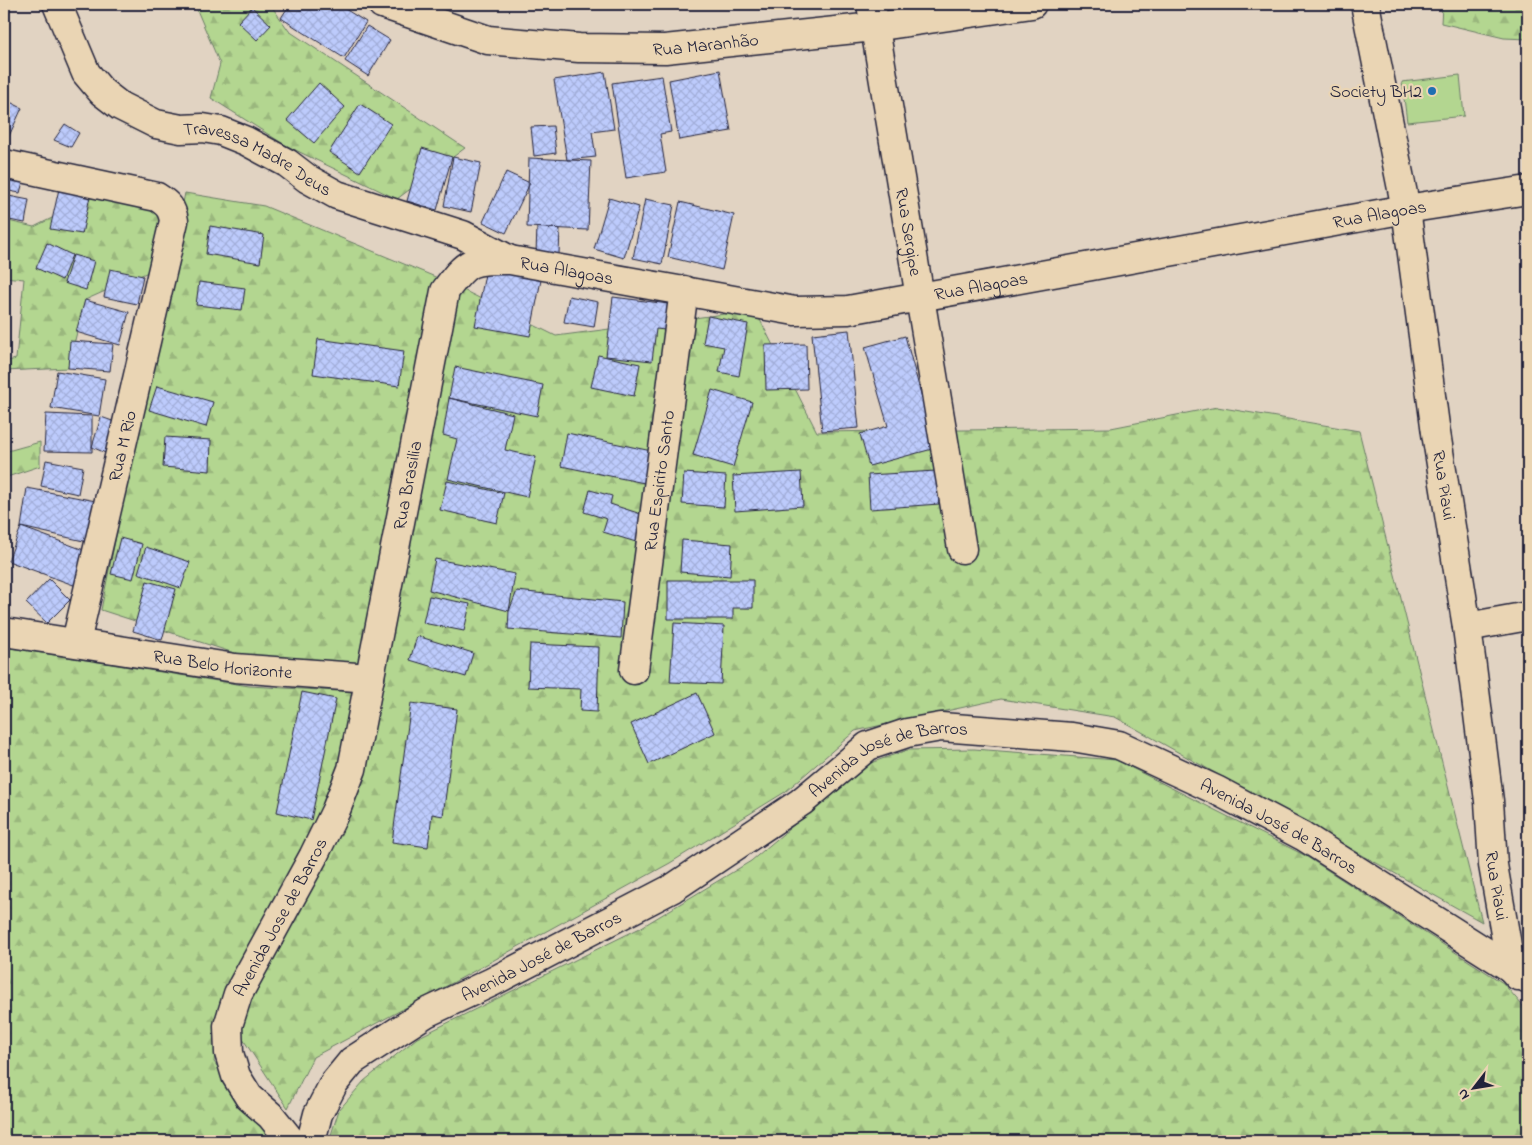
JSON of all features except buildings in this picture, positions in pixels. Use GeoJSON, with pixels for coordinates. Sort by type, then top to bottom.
{"type":"FeatureCollection","features":[{"type":"Feature","properties":{"kind":"street","name":"Travessa Madre Deus"},"geometry":{"type":"LineString","coordinates":[[57,4],[86,73],[97,88],[120,106],[156,124],[180,129],[203,128],[221,131],[246,141],[287,162],[308,178],[337,195],[463,235],[510,260]]}},
{"type":"Feature","properties":{"kind":"street","name":"Rua Maranhão"},"geometry":{"type":"LineString","coordinates":[[382,4],[488,40],[579,48],[665,49],[872,16],[1032,4]]}},
{"type":"Feature","properties":{"kind":"street","name":"Rua Piaui"},"geometry":{"type":"LineString","coordinates":[[1366,4],[1406,209],[1436,433],[1467,627],[1489,801],[1493,864],[1522,978]]}},
{"type":"Feature","properties":{"kind":"street","name":"Rua Sergipe"},"geometry":{"type":"LineString","coordinates":[[872,16],[962,549]]}},
{"type":"Feature","properties":{"kind":"street","name":"Rua M Rio"},"geometry":{"type":"LineString","coordinates":[[4,164],[157,196],[168,204],[174,221],[76,642]]}},
{"type":"Feature","properties":{"kind":"street","name":"Rua Alagoas"},"geometry":{"type":"LineString","coordinates":[[445,291],[459,272],[470,263],[510,260],[795,310],[848,310],[1406,209],[1528,190]]}},
{"type":"Feature","properties":{"kind":"street","name":"Rua Espirito Santo"},"geometry":{"type":"LineString","coordinates":[[634,670],[684,290]]}},
{"type":"Feature","properties":{"kind":"street","name":"Rua Brasilia"},"geometry":{"type":"LineString","coordinates":[[370,678],[445,291]]}},
{"type":"Feature","properties":{"kind":"street"},"geometry":{"type":"LineString","coordinates":[[1467,627],[1528,616]]}},
{"type":"Feature","properties":{"kind":"street","name":"Rua Belo Horizonte"},"geometry":{"type":"LineString","coordinates":[[4,632],[235,668],[370,678]]}},
{"type":"Feature","properties":{"kind":"street","name":"Avenida Jose de Barros"},"geometry":{"type":"LineString","coordinates":[[291,1141],[271,1116],[249,1097],[236,1076],[229,1053],[228,1026],[238,994],[336,810],[352,769],[370,678]]}},
{"type":"Feature","properties":{"kind":"street","name":"Avenida José de Barros"},"geometry":{"type":"LineString","coordinates":[[311,1141],[318,1114],[334,1083],[352,1061],[426,1013],[501,978],[672,888],[801,802],[868,746],[907,732],[941,727],[1063,736],[1119,745],[1216,790],[1303,836],[1522,978]]}},
{"type":"Feature","properties":{"kind":"green space"},"geometry":{"type":"Polygon","coordinates":[[[203,4],[270,4],[289,31],[465,148],[397,199],[285,145],[211,98],[220,64],[197,10],[203,4]]]}},
{"type":"Feature","properties":{"kind":"green space"},"geometry":{"type":"Polygon","coordinates":[[[1453,4],[1528,4],[1528,39],[1504,38],[1441,23],[1442,6],[1453,4]]]}},
{"type":"Feature","properties":{"kind":"green space","name":"Society BH2"},"geometry":{"type":"Polygon","coordinates":[[[1460,75],[1464,116],[1407,122],[1402,82],[1460,75]]]}},
{"type":"Feature","properties":{"kind":"green space"},"geometry":{"type":"Polygon","coordinates":[[[102,193],[163,200],[155,269],[85,300],[68,368],[4,371],[4,362],[16,359],[24,279],[4,277],[4,220],[34,227],[102,193]]]}},
{"type":"Feature","properties":{"kind":"green space"},"geometry":{"type":"Polygon","coordinates":[[[185,193],[264,206],[445,281],[556,336],[755,310],[817,432],[1111,428],[1217,407],[1359,431],[1482,922],[1115,717],[1001,699],[855,731],[785,792],[670,863],[456,981],[313,1057],[288,1108],[220,1004],[214,1062],[276,1141],[4,1141],[4,647],[249,686],[355,692],[101,610],[185,193]]]}},
{"type":"Feature","properties":{"kind":"green space"},"geometry":{"type":"Polygon","coordinates":[[[40,442],[40,466],[4,478],[4,452],[40,442]]]}},
{"type":"Feature","properties":{"kind":"green space"},"geometry":{"type":"Polygon","coordinates":[[[974,749],[1116,760],[1304,855],[1503,983],[1528,1012],[1528,1141],[329,1141],[339,1110],[364,1081],[417,1038],[640,928],[751,861],[865,765],[907,750],[974,749]]]}},
{"type":"Feature","properties":{"kind":"place","name":"Society BH2"},"geometry":{"type":"Point","coordinates":[1432,91]}}]}
